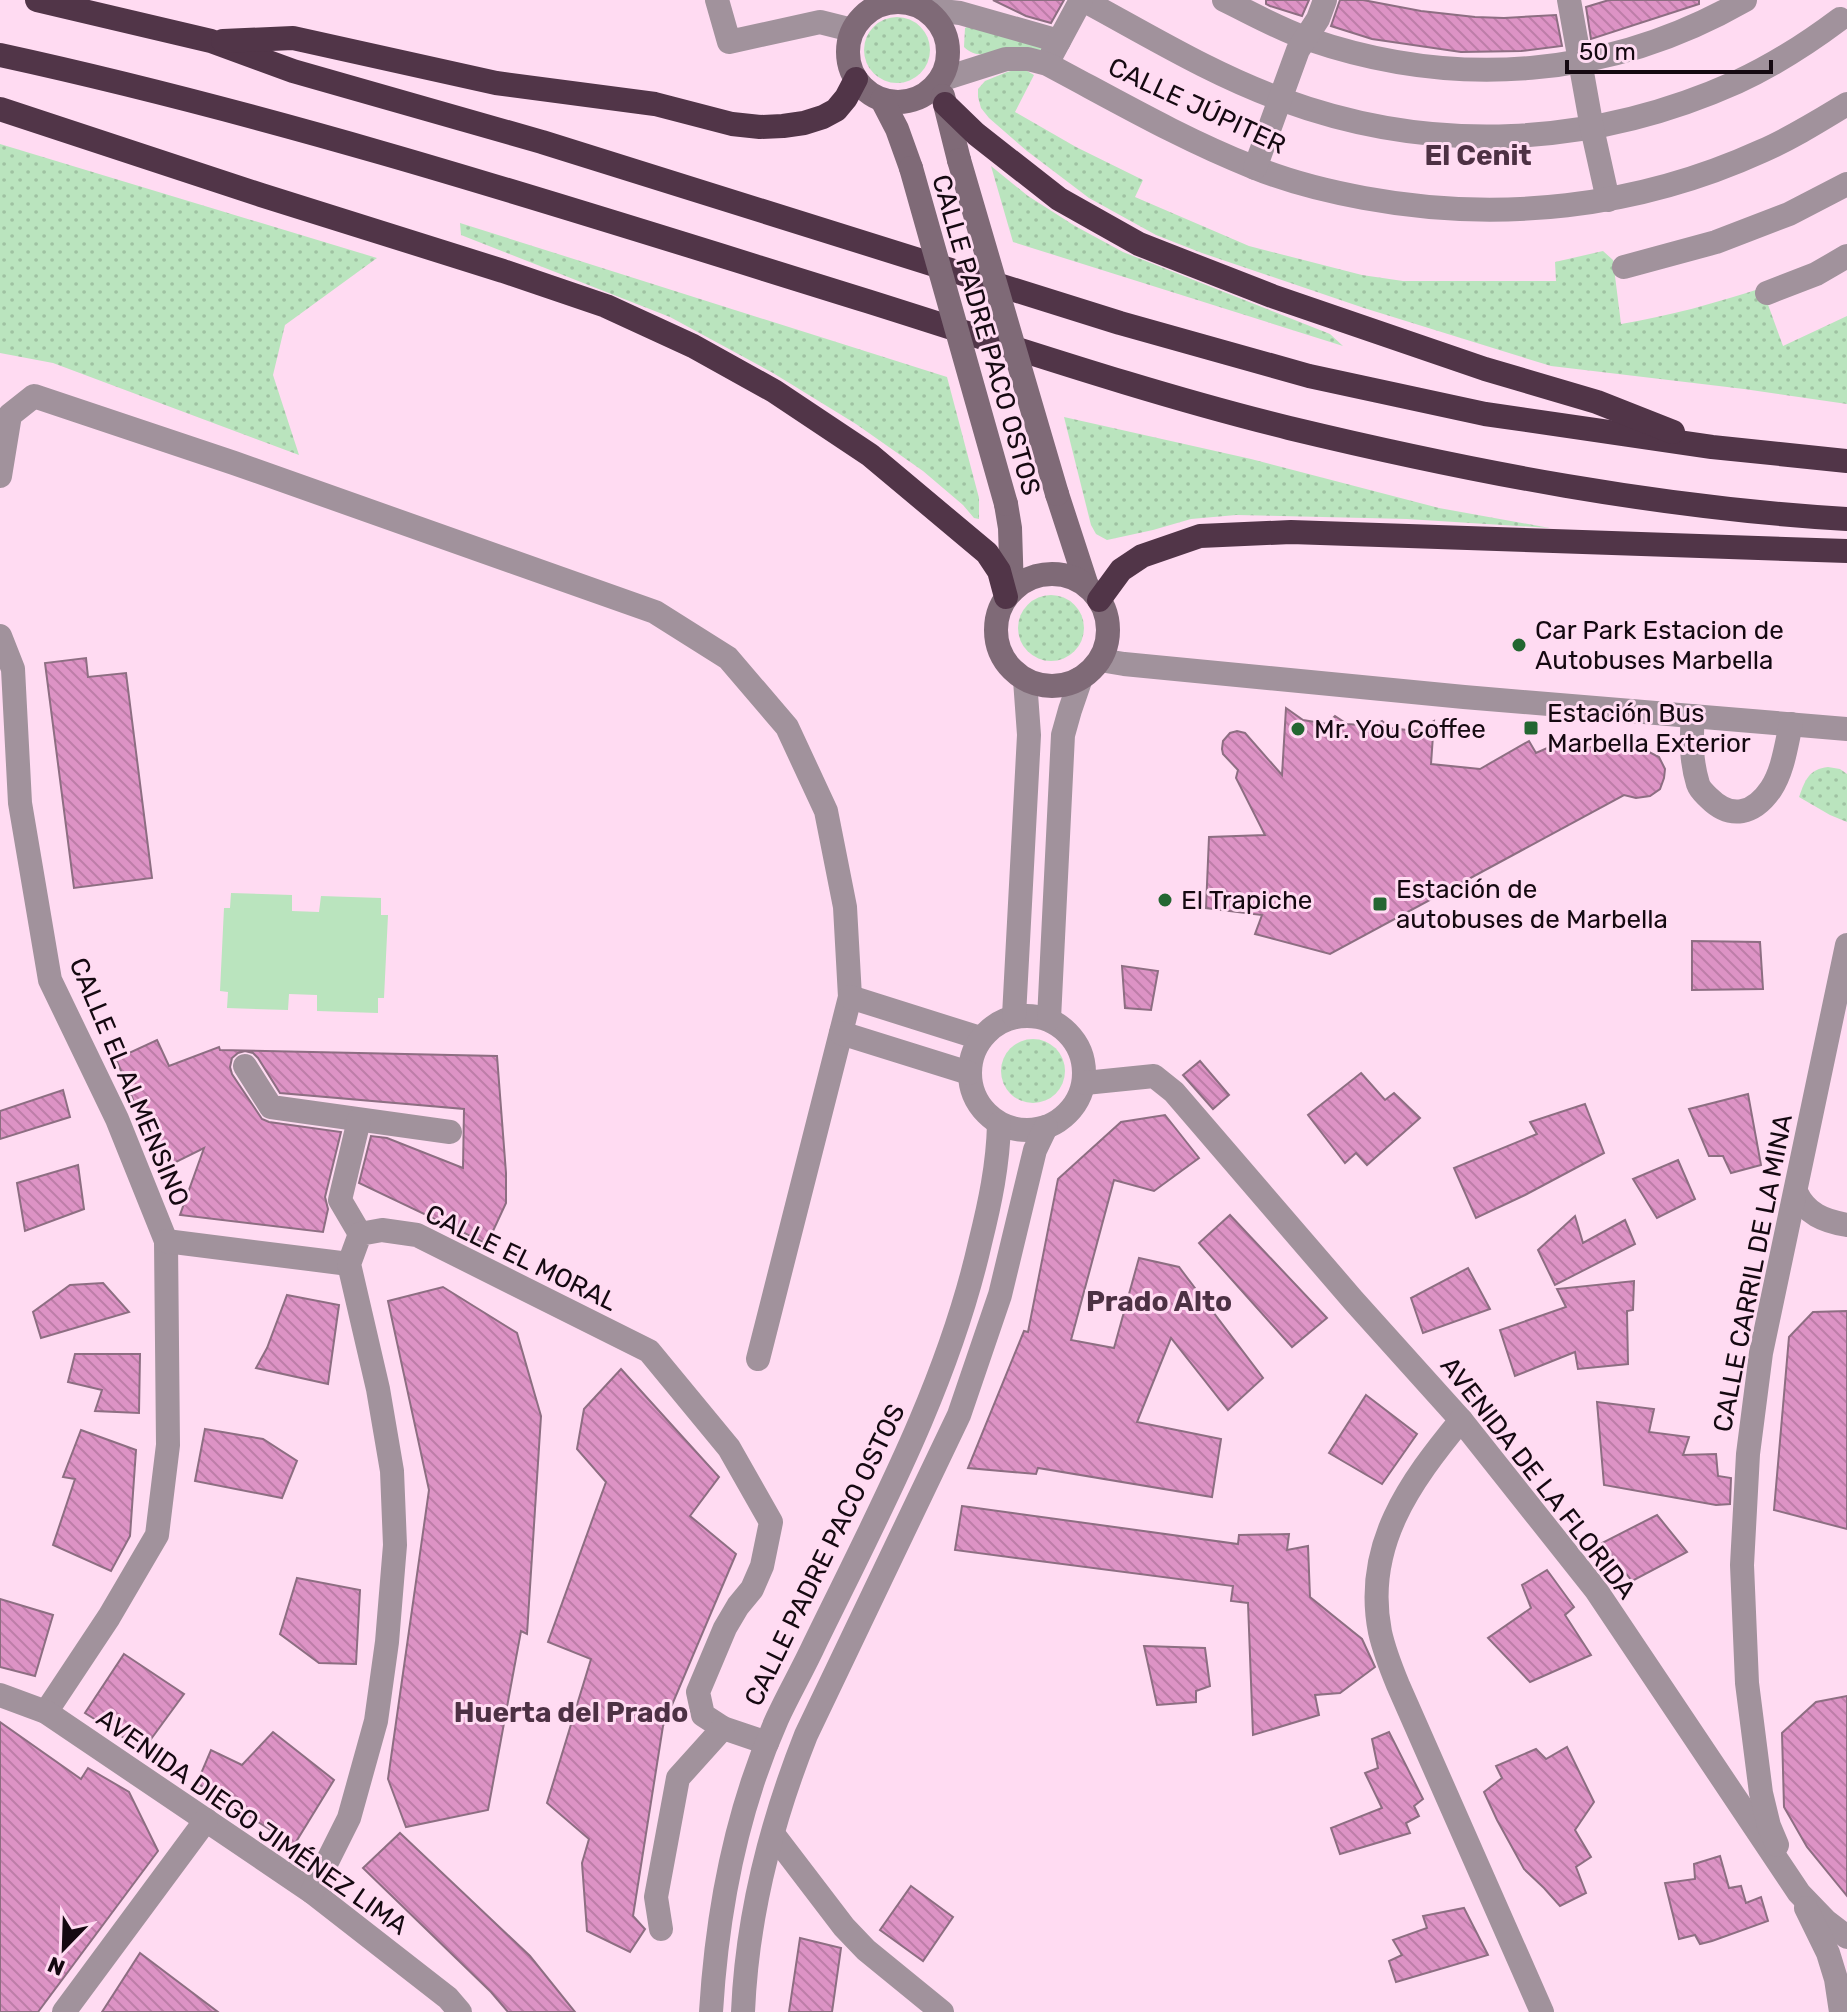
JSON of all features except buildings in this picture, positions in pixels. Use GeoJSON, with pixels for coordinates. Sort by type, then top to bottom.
{"type":"FeatureCollection","features":[{"type":"Feature","properties":{"kind":"highway"},"geometry":{"type":"LineString","coordinates":[[37,0],[211,41],[293,71],[542,142],[1120,323],[1309,376],[1485,414],[1712,447],[1847,461]]}},
{"type":"Feature","properties":{"kind":"highway"},"geometry":{"type":"LineString","coordinates":[[211,41],[293,38],[496,83],[655,104],[732,124],[760,127],[804,123],[823,117],[836,110],[856,79]]}},
{"type":"Feature","properties":{"kind":"highway"},"geometry":{"type":"LineString","coordinates":[[0,55],[232,111],[382,152],[1118,380],[1288,427],[1470,467],[1627,496],[1773,515],[1847,519]]}},
{"type":"Feature","properties":{"kind":"highway"},"geometry":{"type":"LineString","coordinates":[[943,92],[976,134],[1029,177],[1059,199],[1139,244],[1272,296],[1485,369],[1597,402],[1712,447]]}},
{"type":"Feature","properties":{"kind":"highway"},"geometry":{"type":"LineString","coordinates":[[0,109],[606,306],[693,346],[774,391],[870,455],[987,553],[1009,594]]}},
{"type":"Feature","properties":{"kind":"highway"},"geometry":{"type":"LineString","coordinates":[[1093,593],[1142,556],[1200,536],[1291,532],[1847,551]]}},
{"type":"Feature","properties":{"kind":"main road"},"geometry":{"type":"LineString","coordinates":[[893,1],[914,4],[937,19],[946,33],[949,50],[943,92],[929,92],[914,100],[898,103],[882,100],[867,92],[856,79],[849,63],[848,47],[852,30],[869,6],[893,1]]}},
{"type":"Feature","properties":{"kind":"main road","name":"CALLE PADRE PACO OSTOS"},"geometry":{"type":"LineString","coordinates":[[943,92],[959,160],[1057,494],[1093,593]]}},
{"type":"Feature","properties":{"kind":"main road","name":"CALLE PADRE PACO OSTOS"},"geometry":{"type":"LineString","coordinates":[[882,100],[897,129],[911,168],[1006,504],[1010,528],[1009,594]]}},
{"type":"Feature","properties":{"kind":"main road"},"geometry":{"type":"LineString","coordinates":[[1054,574],[1071,578],[1093,593],[1106,616],[1108,634],[1100,660],[1081,678],[1063,685],[1043,686],[1025,680],[1010,668],[1000,652],[995,633],[997,614],[1020,583],[1036,576],[1054,574]]}},
{"type":"Feature","properties":{"kind":"street"},"geometry":{"type":"LineString","coordinates":[[717,0],[729,42],[820,22],[852,30]]}},
{"type":"Feature","properties":{"kind":"street"},"geometry":{"type":"LineString","coordinates":[[1047,64],[1082,0],[1231,78],[1320,113],[1374,126],[1460,137],[1547,135],[1592,128],[1689,102],[1781,59],[1840,19]]}},
{"type":"Feature","properties":{"kind":"street"},"geometry":{"type":"LineString","coordinates":[[1224,0],[1306,38],[1346,50],[1449,68],[1518,69],[1614,55],[1694,26],[1745,0]]}},
{"type":"Feature","properties":{"kind":"street"},"geometry":{"type":"LineString","coordinates":[[1255,168],[1298,50],[1318,19],[1325,0]]}},
{"type":"Feature","properties":{"kind":"street"},"geometry":{"type":"LineString","coordinates":[[1569,0],[1608,200]]}},
{"type":"Feature","properties":{"kind":"street"},"geometry":{"type":"LineString","coordinates":[[914,4],[960,13],[1059,41]]}},
{"type":"Feature","properties":{"kind":"street","name":"CALLE JÚPITER"},"geometry":{"type":"LineString","coordinates":[[943,92],[1006,59],[1028,59],[1047,64],[1185,136],[1255,168],[1298,183],[1434,208],[1473,210],[1555,208],[1608,200],[1689,179],[1793,137],[1847,104]]}},
{"type":"Feature","properties":{"kind":"street"},"geometry":{"type":"LineString","coordinates":[[1624,267],[1716,242],[1789,214],[1847,184]]}},
{"type":"Feature","properties":{"kind":"street"},"geometry":{"type":"LineString","coordinates":[[1767,293],[1816,274],[1847,256]]}},
{"type":"Feature","properties":{"kind":"street"},"geometry":{"type":"LineString","coordinates":[[0,476],[10,415],[34,396],[234,463],[655,612],[728,658],[787,727],[826,811],[845,907],[850,997],[758,1359]]}},
{"type":"Feature","properties":{"kind":"street","name":"CALLE EL ALMENSINO"},"geometry":{"type":"LineString","coordinates":[[0,636],[13,669],[20,803],[50,980],[117,1119],[166,1241],[168,1445],[157,1535],[109,1617],[46,1712]]}},
{"type":"Feature","properties":{"kind":"street"},"geometry":{"type":"LineString","coordinates":[[1100,660],[1464,697],[1847,729]]}},
{"type":"Feature","properties":{"kind":"street"},"geometry":{"type":"LineString","coordinates":[[1049,1019],[1063,735],[1081,678]]}},
{"type":"Feature","properties":{"kind":"street"},"geometry":{"type":"LineString","coordinates":[[1014,1016],[1029,735],[1025,680]]}},
{"type":"Feature","properties":{"kind":"street"},"geometry":{"type":"LineString","coordinates":[[1693,716],[1690,750],[1699,788],[1714,803],[1732,813],[1745,811],[1761,801],[1772,787],[1780,771],[1791,724]]}},
{"type":"Feature","properties":{"kind":"street","name":"CALLE CARRIL DE LA MINA"},"geometry":{"type":"LineString","coordinates":[[1799,1893],[1769,1826],[1761,1793],[1747,1683],[1742,1565],[1755,1387],[1847,945]]}},
{"type":"Feature","properties":{"kind":"street"},"geometry":{"type":"LineString","coordinates":[[850,997],[980,1038]]}},
{"type":"Feature","properties":{"kind":"street"},"geometry":{"type":"LineString","coordinates":[[1014,1016],[1049,1019],[1069,1032],[1082,1052],[1085,1083],[1078,1102],[1065,1118],[1046,1127],[1022,1131],[999,1124],[977,1102],[971,1088],[969,1073],[980,1038],[995,1024],[1014,1016]]}},
{"type":"Feature","properties":{"kind":"street"},"geometry":{"type":"LineString","coordinates":[[841,1033],[969,1073]]}},
{"type":"Feature","properties":{"kind":"street"},"geometry":{"type":"LineString","coordinates":[[245,1066],[271,1107],[450,1132]]}},
{"type":"Feature","properties":{"kind":"street","name":"AVENIDA DE LA FLORIDA"},"geometry":{"type":"LineString","coordinates":[[1085,1083],[1154,1076],[1174,1092],[1461,1420],[1596,1590],[1799,1893],[1847,1937]]}},
{"type":"Feature","properties":{"kind":"street"},"geometry":{"type":"LineString","coordinates":[[312,1892],[349,1818],[376,1721],[387,1642],[395,1545],[390,1457],[349,1264],[360,1234],[340,1200],[359,1120]]}},
{"type":"Feature","properties":{"kind":"street","name":"CALLE PADRE PACO OSTOS"},"geometry":{"type":"LineString","coordinates":[[711,2012],[724,1891],[733,1851],[767,1743],[902,1462],[945,1361],[986,1218],[999,1155],[999,1124]]}},
{"type":"Feature","properties":{"kind":"street"},"geometry":{"type":"LineString","coordinates":[[743,2012],[755,1899],[783,1796],[806,1735],[959,1415],[1000,1295],[1035,1150],[1046,1127]]}},
{"type":"Feature","properties":{"kind":"street"},"geometry":{"type":"LineString","coordinates":[[1796,1192],[1815,1216],[1847,1225]]}},
{"type":"Feature","properties":{"kind":"street","name":"CALLE EL MORAL"},"geometry":{"type":"LineString","coordinates":[[360,1234],[382,1230],[417,1235],[649,1351],[729,1448],[771,1522],[762,1566],[752,1589],[725,1628],[698,1692],[703,1715],[723,1728]]}},
{"type":"Feature","properties":{"kind":"street"},"geometry":{"type":"LineString","coordinates":[[166,1241],[349,1264]]}},
{"type":"Feature","properties":{"kind":"street"},"geometry":{"type":"LineString","coordinates":[[1461,1420],[1412,1484],[1389,1530],[1378,1573],[1380,1631],[1398,1685],[1542,2012]]}},
{"type":"Feature","properties":{"kind":"street","name":"AVENIDA DIEGO JIMÉNEZ LIMA"},"geometry":{"type":"LineString","coordinates":[[0,1695],[46,1712],[312,1892],[448,1998],[460,2012]]}},
{"type":"Feature","properties":{"kind":"street"},"geometry":{"type":"LineString","coordinates":[[661,1929],[656,1897],[678,1778],[723,1728],[767,1743]]}},
{"type":"Feature","properties":{"kind":"street"},"geometry":{"type":"LineString","coordinates":[[64,2012],[206,1820]]}},
{"type":"Feature","properties":{"kind":"street"},"geometry":{"type":"LineString","coordinates":[[773,1834],[844,1927],[866,1950],[942,2012]]}},
{"type":"Feature","properties":{"kind":"street"},"geometry":{"type":"LineString","coordinates":[[1799,1893],[1828,1953],[1841,2012]]}},
{"type":"Feature","properties":{"kind":"green space"},"geometry":{"type":"Polygon","coordinates":[[[897,17],[910,20],[920,27],[927,37],[930,50],[927,63],[920,73],[910,80],[897,83],[884,80],[874,73],[867,63],[864,50],[867,37],[874,27],[884,20],[897,17]]]}},
{"type":"Feature","properties":{"kind":"green space"},"geometry":{"type":"Polygon","coordinates":[[[969,26],[1042,46],[1042,50],[1012,49],[975,54],[964,47],[965,28],[969,26]]]}},
{"type":"Feature","properties":{"kind":"green space"},"geometry":{"type":"Polygon","coordinates":[[[1022,68],[1034,75],[1015,112],[1143,180],[1135,197],[1249,246],[1362,275],[1403,281],[1556,281],[1555,262],[1603,251],[1613,260],[1621,324],[1692,309],[1762,288],[1783,346],[1847,316],[1847,404],[1551,366],[1364,308],[1156,235],[1089,198],[989,118],[981,108],[978,89],[985,81],[1022,68]]]}},
{"type":"Feature","properties":{"kind":"green space"},"geometry":{"type":"Polygon","coordinates":[[[0,144],[377,258],[285,325],[273,375],[299,455],[53,363],[0,353],[0,144]]]}},
{"type":"Feature","properties":{"kind":"green space"},"geometry":{"type":"Polygon","coordinates":[[[991,166],[1028,196],[1123,252],[1330,334],[1343,346],[1013,242],[991,166]]]}},
{"type":"Feature","properties":{"kind":"green space"},"geometry":{"type":"Polygon","coordinates":[[[460,223],[947,377],[979,498],[979,519],[974,518],[923,471],[856,424],[773,373],[670,317],[461,235],[460,223]]]}},
{"type":"Feature","properties":{"kind":"green space"},"geometry":{"type":"Polygon","coordinates":[[[1064,417],[1251,459],[1439,508],[1550,528],[1407,519],[1236,515],[1191,519],[1107,540],[1096,534],[1091,525],[1064,417]]]}},
{"type":"Feature","properties":{"kind":"green space"},"geometry":{"type":"Polygon","coordinates":[[[1051,595],[1074,605],[1084,628],[1074,651],[1051,661],[1028,651],[1018,628],[1028,605],[1051,595]]]}},
{"type":"Feature","properties":{"kind":"green space"},"geometry":{"type":"Polygon","coordinates":[[[1828,767],[1847,774],[1847,822],[1799,797],[1809,776],[1816,770],[1828,767]]]}},
{"type":"Feature","properties":{"kind":"green space"},"geometry":{"type":"Polygon","coordinates":[[[231,893],[292,895],[292,911],[319,912],[321,896],[381,898],[381,915],[388,915],[384,998],[378,998],[378,1013],[317,1011],[317,995],[289,994],[288,1010],[227,1008],[228,992],[220,991],[224,908],[230,908],[231,893]]]}},
{"type":"Feature","properties":{"kind":"green space"},"geometry":{"type":"Polygon","coordinates":[[[1027,1039],[1039,1039],[1056,1048],[1063,1059],[1063,1083],[1056,1094],[1039,1103],[1027,1103],[1015,1098],[1006,1089],[1001,1077],[1001,1065],[1006,1053],[1015,1044],[1027,1039]]]}},
{"type":"Feature","properties":{"kind":"place","name":"Car Park Estacion de Autobuses Marbella"},"geometry":{"type":"Point","coordinates":[1519,645]}},
{"type":"Feature","properties":{"kind":"place","name":"Estación Bus Marbella Exterior"},"geometry":{"type":"Point","coordinates":[1531,728]}},
{"type":"Feature","properties":{"kind":"place","name":"Mr. You Coffee"},"geometry":{"type":"Point","coordinates":[1298,729]}},
{"type":"Feature","properties":{"kind":"place","name":"El Trapiche"},"geometry":{"type":"Point","coordinates":[1165,900]}},
{"type":"Feature","properties":{"kind":"place","name":"Estación de autobuses de Marbella"},"geometry":{"type":"Point","coordinates":[1380,904]}},
{"type":"Feature","properties":{"kind":"district","name":"El Cenit"},"geometry":{"type":"Point","coordinates":[1478,155]}},
{"type":"Feature","properties":{"kind":"district","name":"Prado Alto"},"geometry":{"type":"Point","coordinates":[1159,1301]}},
{"type":"Feature","properties":{"kind":"district","name":"Huerta del Prado"},"geometry":{"type":"Point","coordinates":[571,1712]}}]}
